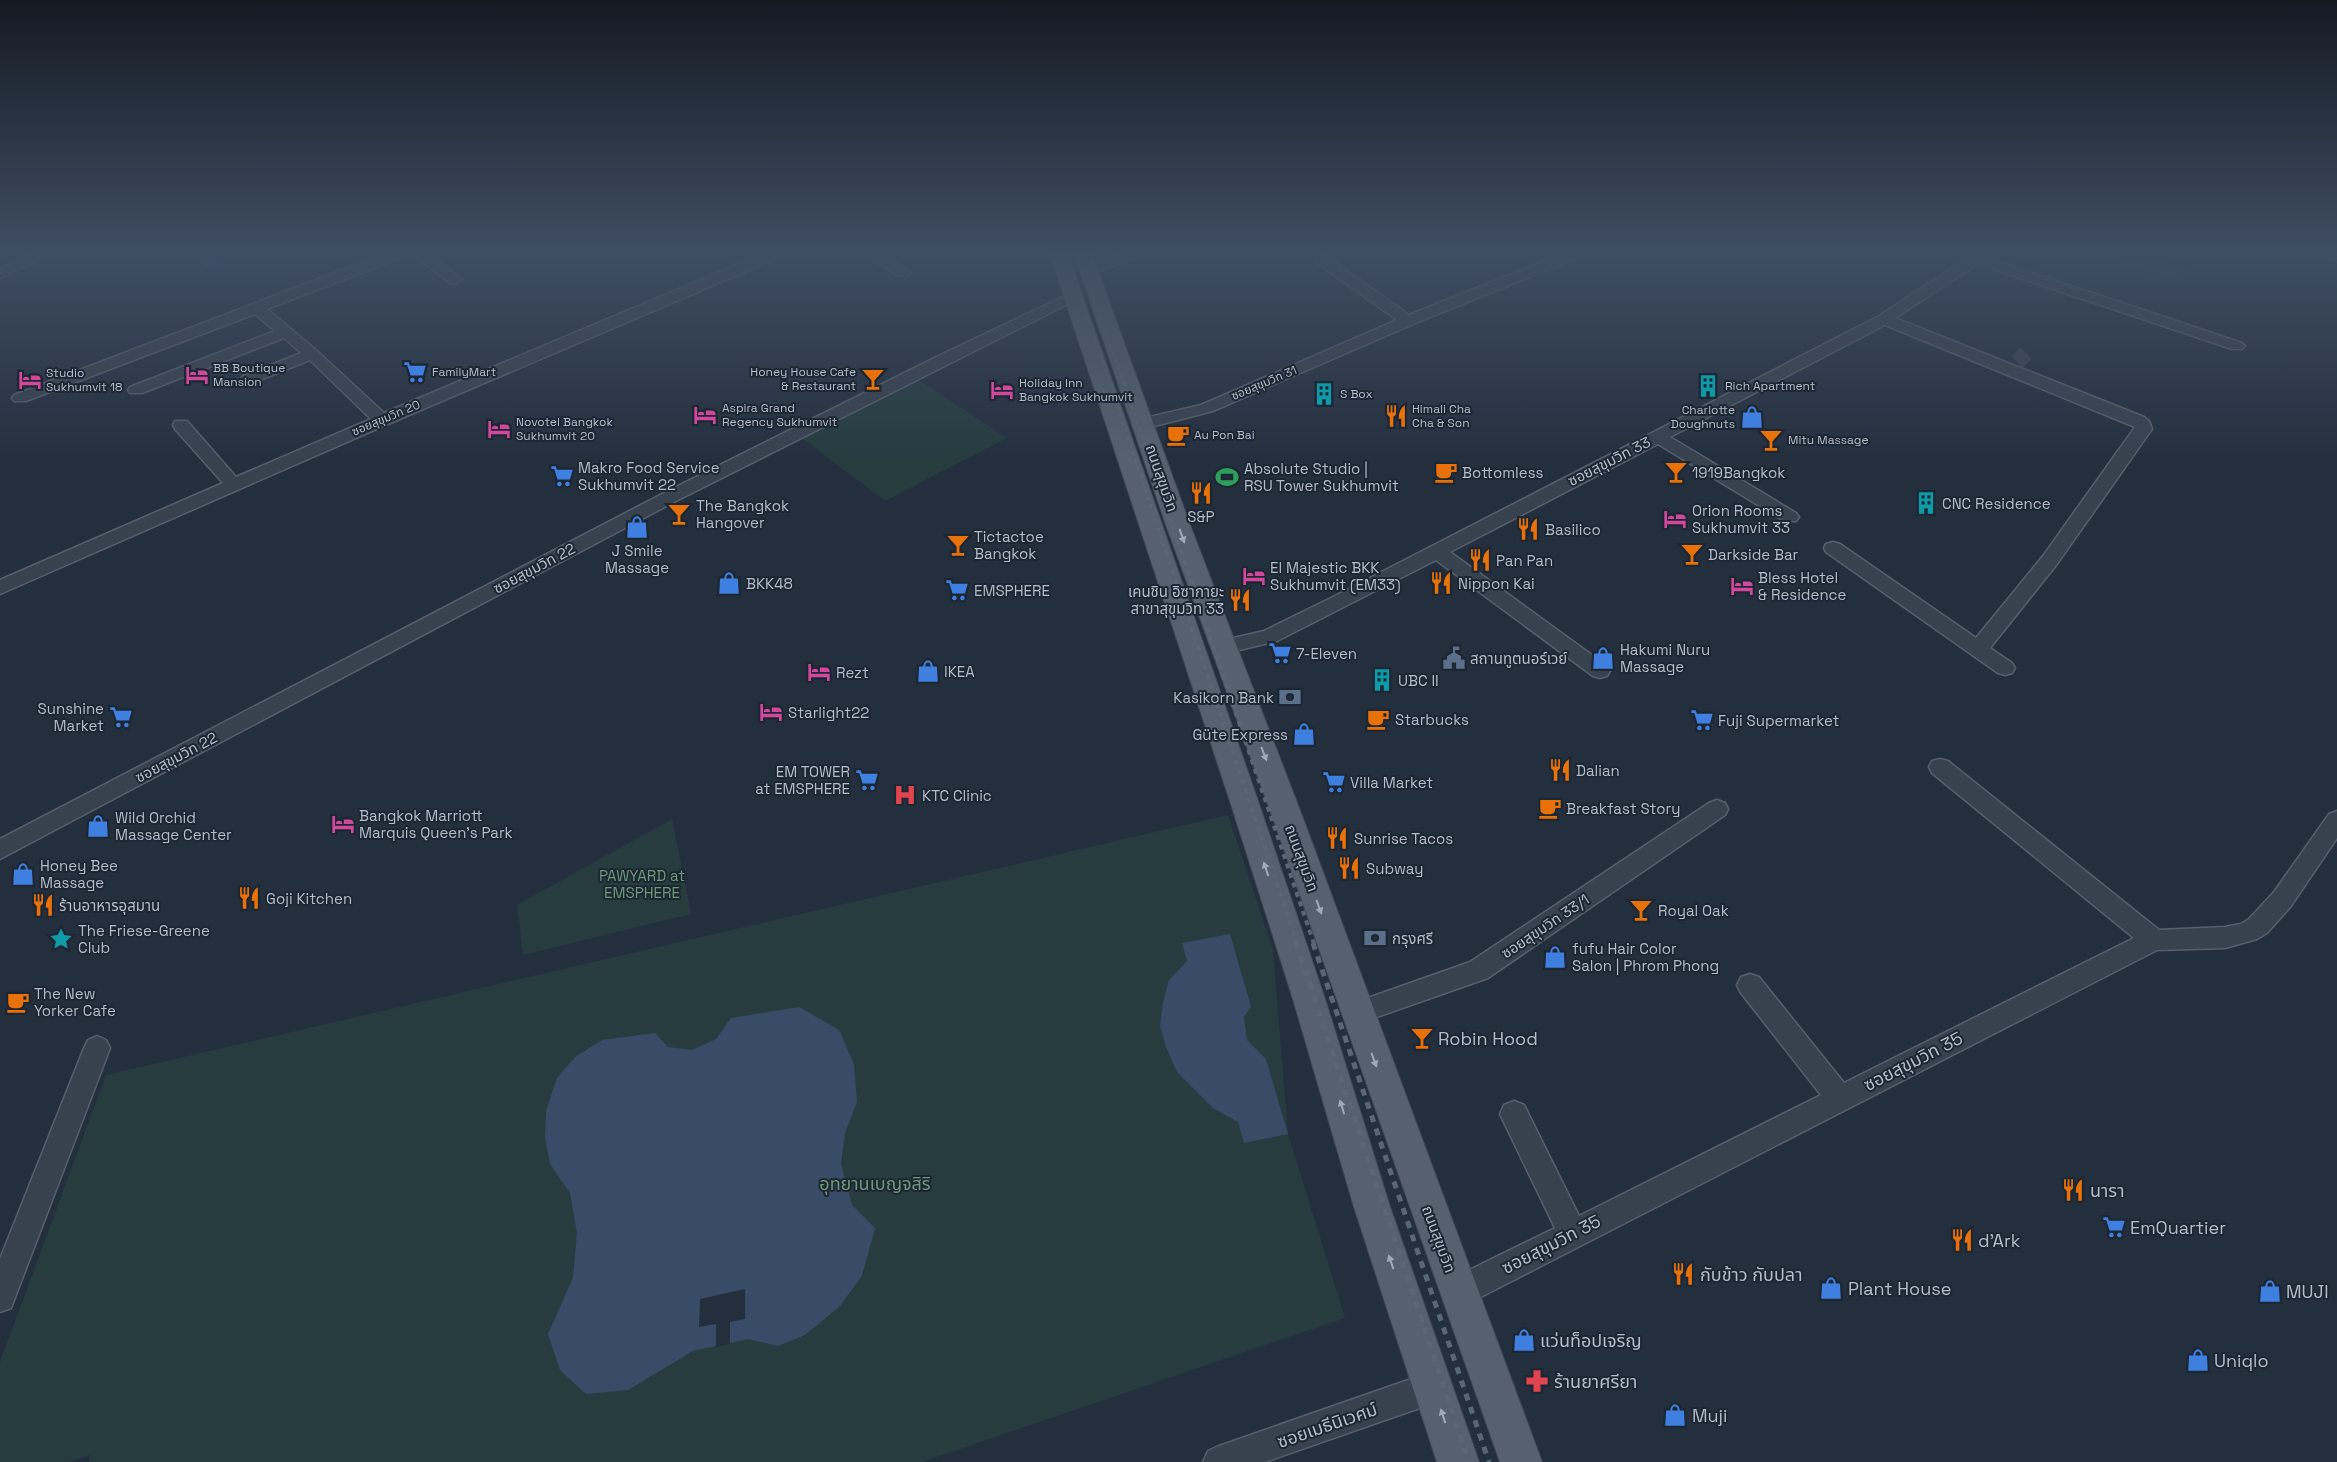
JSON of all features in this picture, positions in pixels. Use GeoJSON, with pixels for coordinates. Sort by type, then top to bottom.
{"type":"FeatureCollection","features":[{"type":"Feature","properties":{"kind":"main road","name":"ถนนสุขุมวิท"},"geometry":{"type":"LineString","coordinates":[[1084,322],[1223,648],[1289,821],[1521,1462]]}},
{"type":"Feature","properties":{"kind":"main road","name":"ถนนสุขุมวิท"},"geometry":{"type":"LineString","coordinates":[[1105,322],[1130,426],[1275,896],[1310,999],[1372,1208],[1458,1462]]}},
{"type":"Feature","properties":{"kind":"street"},"geometry":{"type":"LineString","coordinates":[[20,398],[220,322]]}},
{"type":"Feature","properties":{"kind":"street"},"geometry":{"type":"LineString","coordinates":[[275,322],[312,354],[382,420]]}},
{"type":"Feature","properties":{"kind":"street","name":"ซอยสุขุมวิท 20"},"geometry":{"type":"LineString","coordinates":[[0,588],[233,484],[613,322]]}},
{"type":"Feature","properties":{"kind":"street","name":"ซอยสุขุมวิท 22"},"geometry":{"type":"LineString","coordinates":[[0,850],[655,503],[921,368],[1018,322]]}},
{"type":"Feature","properties":{"kind":"street","name":"ซอยสุขุมวิท 31"},"geometry":{"type":"LineString","coordinates":[[1130,426],[1207,408],[1405,322]]}},
{"type":"Feature","properties":{"kind":"street","name":"ซอยสุขุมวิท 33"},"geometry":{"type":"LineString","coordinates":[[1223,648],[1270,636],[1878,322]]}},
{"type":"Feature","properties":{"kind":"street"},"geometry":{"type":"LineString","coordinates":[[1893,322],[2013,366],[2138,421],[2143,425],[2144,429],[2050,560],[1978,649]]}},
{"type":"Feature","properties":{"kind":"street"},"geometry":{"type":"LineString","coordinates":[[2169,322],[2237,346]]}},
{"type":"Feature","properties":{"kind":"street"},"geometry":{"type":"LineString","coordinates":[[136,390],[287,332]]}},
{"type":"Feature","properties":{"kind":"street"},"geometry":{"type":"LineString","coordinates":[[249,379],[312,354]]}},
{"type":"Feature","properties":{"kind":"street"},"geometry":{"type":"LineString","coordinates":[[181,425],[233,484]]}},
{"type":"Feature","properties":{"kind":"street"},"geometry":{"type":"LineString","coordinates":[[1658,436],[1790,517]]}},
{"type":"Feature","properties":{"kind":"street"},"geometry":{"type":"LineString","coordinates":[[1833,548],[2005,668]]}},
{"type":"Feature","properties":{"kind":"street"},"geometry":{"type":"LineString","coordinates":[[1436,551],[1600,671]]}},
{"type":"Feature","properties":{"kind":"street"},"geometry":{"type":"LineString","coordinates":[[1940,767],[2154,940]]}},
{"type":"Feature","properties":{"kind":"street","name":"ซอยสุขุมวิท 33/1"},"geometry":{"type":"LineString","coordinates":[[1357,1013],[1458,979],[1479,970],[1717,809]]}},
{"type":"Feature","properties":{"kind":"street","name":"ซอยสุขุมวิท 35"},"geometry":{"type":"LineString","coordinates":[[1458,1292],[2154,940],[2225,938],[2250,932],[2268,918],[2337,820]]}},
{"type":"Feature","properties":{"kind":"street"},"geometry":{"type":"LineString","coordinates":[[1750,985],[1840,1098]]}},
{"type":"Feature","properties":{"kind":"street"},"geometry":{"type":"LineString","coordinates":[[0,1297],[97,1048]]}},
{"type":"Feature","properties":{"kind":"street"},"geometry":{"type":"LineString","coordinates":[[1514,1114],[1572,1233]]}},
{"type":"Feature","properties":{"kind":"street","name":"ซอยเมธีนิเวศม์"},"geometry":{"type":"LineString","coordinates":[[1219,1462],[1434,1387]]}},
{"type":"Feature","properties":{"kind":"green space"},"geometry":{"type":"Polygon","coordinates":[[[919,380],[1007,438],[885,501],[803,439],[919,380]]]}},
{"type":"Feature","properties":{"kind":"green space","name":"อุทยานเบญจสิริ"},"geometry":{"type":"Polygon","coordinates":[[[1228,815],[1273,950],[1288,1134],[1345,1318],[922,1462],[89,1462],[90,1455],[69,1462],[0,1462],[0,1362],[106,1075],[1228,815]]]}},
{"type":"Feature","properties":{"kind":"green space","name":"PAWYARD at EMSPHERE"},"geometry":{"type":"Polygon","coordinates":[[[672,819],[691,914],[523,955],[517,905],[672,819]]]}},
{"type":"Feature","properties":{"kind":"water"},"geometry":{"type":"Polygon","coordinates":[[[1230,934],[1251,1007],[1244,1017],[1247,1040],[1266,1059],[1288,1134],[1244,1143],[1238,1122],[1213,1108],[1177,1072],[1166,1047],[1160,1026],[1169,980],[1187,961],[1182,943],[1230,934]]]}},
{"type":"Feature","properties":{"kind":"water"},"geometry":{"type":"Polygon","coordinates":[[[799,1007],[839,1030],[854,1064],[857,1102],[845,1133],[841,1164],[852,1205],[875,1228],[862,1276],[839,1307],[805,1335],[778,1346],[748,1339],[693,1351],[628,1390],[586,1394],[560,1370],[548,1334],[573,1278],[577,1233],[570,1193],[550,1164],[545,1138],[546,1111],[557,1078],[575,1057],[602,1040],[655,1033],[668,1047],[692,1050],[716,1039],[731,1018],[799,1007]]]}},
{"type":"Feature","properties":{"kind":"pier"},"geometry":{"type":"Polygon","coordinates":[[[745,1289],[745,1319],[730,1322],[730,1344],[716,1347],[716,1324],[699,1327],[700,1299],[745,1289]]]}},
{"type":"Feature","properties":{"kind":"tunnel"},"geometry":{"type":"LineString","coordinates":[[2017,362],[2026,353]]}},
{"type":"Feature","properties":{"kind":"railway"},"geometry":{"type":"LineString","coordinates":[[1090,322],[1166,552]]}},
{"type":"Feature","properties":{"kind":"railway"},"geometry":{"type":"LineString","coordinates":[[1102,322],[1181,552]]}},
{"type":"Feature","properties":{"kind":"railway"},"geometry":{"type":"LineString","coordinates":[[1166,551],[1297,944]]}},
{"type":"Feature","properties":{"kind":"railway"},"geometry":{"type":"LineString","coordinates":[[1181,551],[1314,944]]}},
{"type":"Feature","properties":{"kind":"railway"},"geometry":{"type":"LineString","coordinates":[[1296,943],[1469,1462]]}},
{"type":"Feature","properties":{"kind":"railway"},"geometry":{"type":"LineString","coordinates":[[1313,943],[1489,1462]]}},
{"type":"Feature","properties":{"kind":"place","name":"FamilyMart"},"geometry":{"type":"Point","coordinates":[415,372]}},
{"type":"Feature","properties":{"kind":"place","name":"BB Boutique Mansion"},"geometry":{"type":"Point","coordinates":[197,375]}},
{"type":"Feature","properties":{"kind":"place","name":"Honey House Cafe & Restaurant"},"geometry":{"type":"Point","coordinates":[873,379]}},
{"type":"Feature","properties":{"kind":"place","name":"Studio Sukhumvit 18"},"geometry":{"type":"Point","coordinates":[30,380]}},
{"type":"Feature","properties":{"kind":"place","name":"Rich Apartment"},"geometry":{"type":"Point","coordinates":[1708,386]}},
{"type":"Feature","properties":{"kind":"place","name":"Holiday Inn Bangkok Sukhumvit"},"geometry":{"type":"Point","coordinates":[1002,390]}},
{"type":"Feature","properties":{"kind":"place","name":"S Box"},"geometry":{"type":"Point","coordinates":[1324,394]}},
{"type":"Feature","properties":{"kind":"place","name":"Aspira Grand Regency Sukhumvit"},"geometry":{"type":"Point","coordinates":[705,415]}},
{"type":"Feature","properties":{"kind":"place","name":"Himali Cha Cha & Son"},"geometry":{"type":"Point","coordinates":[1396,416]}},
{"type":"Feature","properties":{"kind":"place","name":"Charlotte Doughnuts"},"geometry":{"type":"Point","coordinates":[1752,417]}},
{"type":"Feature","properties":{"kind":"place","name":"Novotel Bangkok Sukhumvit 20"},"geometry":{"type":"Point","coordinates":[499,429]}},
{"type":"Feature","properties":{"kind":"place","name":"Au Pon Bai"},"geometry":{"type":"Point","coordinates":[1178,435]}},
{"type":"Feature","properties":{"kind":"place","name":"Mitu Massage"},"geometry":{"type":"Point","coordinates":[1771,440]}},
{"type":"Feature","properties":{"kind":"place","name":"Bottomless"},"geometry":{"type":"Point","coordinates":[1446,472]}},
{"type":"Feature","properties":{"kind":"place","name":"1919Bangkok"},"geometry":{"type":"Point","coordinates":[1676,472]}},
{"type":"Feature","properties":{"kind":"place","name":"Makro Food Service Sukhumvit 22"},"geometry":{"type":"Point","coordinates":[562,476]}},
{"type":"Feature","properties":{"kind":"place","name":"Absolute Studio | RSU Tower Sukhumvit"},"geometry":{"type":"Point","coordinates":[1227,477]}},
{"type":"Feature","properties":{"kind":"place","name":"S&P"},"geometry":{"type":"Point","coordinates":[1201,493]}},
{"type":"Feature","properties":{"kind":"place","name":"CNC Residence"},"geometry":{"type":"Point","coordinates":[1926,503]}},
{"type":"Feature","properties":{"kind":"place","name":"The Bangkok Hangover"},"geometry":{"type":"Point","coordinates":[679,514]}},
{"type":"Feature","properties":{"kind":"place","name":"Orion Rooms Sukhumvit 33"},"geometry":{"type":"Point","coordinates":[1675,519]}},
{"type":"Feature","properties":{"kind":"place","name":"J Smile Massage"},"geometry":{"type":"Point","coordinates":[637,527]}},
{"type":"Feature","properties":{"kind":"place","name":"Basilico"},"geometry":{"type":"Point","coordinates":[1528,529]}},
{"type":"Feature","properties":{"kind":"place","name":"Tictactoe Bangkok"},"geometry":{"type":"Point","coordinates":[958,545]}},
{"type":"Feature","properties":{"kind":"place","name":"Darkside Bar"},"geometry":{"type":"Point","coordinates":[1692,554]}},
{"type":"Feature","properties":{"kind":"place","name":"Pan Pan"},"geometry":{"type":"Point","coordinates":[1480,560]}},
{"type":"Feature","properties":{"kind":"place","name":"El Majestic BKK Sukhumvit (EM33)"},"geometry":{"type":"Point","coordinates":[1254,576]}},
{"type":"Feature","properties":{"kind":"place","name":"BKK48"},"geometry":{"type":"Point","coordinates":[729,583]}},
{"type":"Feature","properties":{"kind":"place","name":"Nippon Kai"},"geometry":{"type":"Point","coordinates":[1441,583]}},
{"type":"Feature","properties":{"kind":"place","name":"Bless Hotel & Residence"},"geometry":{"type":"Point","coordinates":[1742,586]}},
{"type":"Feature","properties":{"kind":"place","name":"EMSPHERE"},"geometry":{"type":"Point","coordinates":[957,590]}},
{"type":"Feature","properties":{"kind":"place","name":"เคนชิน อิซากายะ สาขาสุขุมวิท 33"},"geometry":{"type":"Point","coordinates":[1240,600]}},
{"type":"Feature","properties":{"kind":"place","name":"7-Eleven"},"geometry":{"type":"Point","coordinates":[1280,653]}},
{"type":"Feature","properties":{"kind":"place","name":"สถานทูตนอร์เวย์"},"geometry":{"type":"Point","coordinates":[1454,658]}},
{"type":"Feature","properties":{"kind":"place","name":"Hakumi Nuru Massage"},"geometry":{"type":"Point","coordinates":[1603,658]}},
{"type":"Feature","properties":{"kind":"place","name":"IKEA"},"geometry":{"type":"Point","coordinates":[928,671]}},
{"type":"Feature","properties":{"kind":"place","name":"Rezt"},"geometry":{"type":"Point","coordinates":[819,672]}},
{"type":"Feature","properties":{"kind":"place","name":"UBC II"},"geometry":{"type":"Point","coordinates":[1382,680]}},
{"type":"Feature","properties":{"kind":"place","name":"Kasikorn Bank"},"geometry":{"type":"Point","coordinates":[1290,697]}},
{"type":"Feature","properties":{"kind":"place","name":"Starlight22"},"geometry":{"type":"Point","coordinates":[771,712]}},
{"type":"Feature","properties":{"kind":"place","name":"Sunshine Market"},"geometry":{"type":"Point","coordinates":[121,717]}},
{"type":"Feature","properties":{"kind":"place","name":"Starbucks"},"geometry":{"type":"Point","coordinates":[1378,719]}},
{"type":"Feature","properties":{"kind":"place","name":"Fuji Supermarket"},"geometry":{"type":"Point","coordinates":[1702,720]}},
{"type":"Feature","properties":{"kind":"place","name":"Güte Express"},"geometry":{"type":"Point","coordinates":[1304,734]}},
{"type":"Feature","properties":{"kind":"place","name":"Dalian"},"geometry":{"type":"Point","coordinates":[1560,770]}},
{"type":"Feature","properties":{"kind":"place","name":"EM TOWER at EMSPHERE"},"geometry":{"type":"Point","coordinates":[867,780]}},
{"type":"Feature","properties":{"kind":"place","name":"Villa Market"},"geometry":{"type":"Point","coordinates":[1334,782]}},
{"type":"Feature","properties":{"kind":"place","name":"KTC Clinic"},"geometry":{"type":"Point","coordinates":[905,795]}},
{"type":"Feature","properties":{"kind":"place","name":"Breakfast Story"},"geometry":{"type":"Point","coordinates":[1550,808]}},
{"type":"Feature","properties":{"kind":"place","name":"Bangkok Marriott Marquis Queen’s Park"},"geometry":{"type":"Point","coordinates":[343,824]}},
{"type":"Feature","properties":{"kind":"place","name":"Wild Orchid Massage Center"},"geometry":{"type":"Point","coordinates":[98,826]}},
{"type":"Feature","properties":{"kind":"place","name":"Sunrise Tacos"},"geometry":{"type":"Point","coordinates":[1337,838]}},
{"type":"Feature","properties":{"kind":"place","name":"Subway"},"geometry":{"type":"Point","coordinates":[1349,868]}},
{"type":"Feature","properties":{"kind":"place","name":"Honey Bee Massage"},"geometry":{"type":"Point","coordinates":[23,874]}},
{"type":"Feature","properties":{"kind":"place","name":"Goji Kitchen"},"geometry":{"type":"Point","coordinates":[249,898]}},
{"type":"Feature","properties":{"kind":"place","name":"ร้านอาหารอุสมาน"},"geometry":{"type":"Point","coordinates":[43,905]}},
{"type":"Feature","properties":{"kind":"place","name":"Royal Oak"},"geometry":{"type":"Point","coordinates":[1641,910]}},
{"type":"Feature","properties":{"kind":"place","name":"กรุงศรี"},"geometry":{"type":"Point","coordinates":[1375,938]}},
{"type":"Feature","properties":{"kind":"place","name":"The Friese-Greene Club"},"geometry":{"type":"Point","coordinates":[61,939]}},
{"type":"Feature","properties":{"kind":"place","name":"fufu Hair Color Salon | Phrom Phong"},"geometry":{"type":"Point","coordinates":[1555,957]}},
{"type":"Feature","properties":{"kind":"place","name":"The New Yorker Cafe"},"geometry":{"type":"Point","coordinates":[18,1002]}},
{"type":"Feature","properties":{"kind":"place","name":"Robin Hood"},"geometry":{"type":"Point","coordinates":[1422,1038]}},
{"type":"Feature","properties":{"kind":"place","name":"นารา"},"geometry":{"type":"Point","coordinates":[2073,1190]}},
{"type":"Feature","properties":{"kind":"place","name":"EmQuartier"},"geometry":{"type":"Point","coordinates":[2114,1227]}},
{"type":"Feature","properties":{"kind":"place","name":"d'Ark"},"geometry":{"type":"Point","coordinates":[1962,1240]}},
{"type":"Feature","properties":{"kind":"place","name":"กับข้าว กับปลา"},"geometry":{"type":"Point","coordinates":[1683,1274]}},
{"type":"Feature","properties":{"kind":"place","name":"Plant House"},"geometry":{"type":"Point","coordinates":[1831,1288]}},
{"type":"Feature","properties":{"kind":"place","name":"MUJI"},"geometry":{"type":"Point","coordinates":[2270,1291]}},
{"type":"Feature","properties":{"kind":"place","name":"แว่นท็อปเจริญ"},"geometry":{"type":"Point","coordinates":[1524,1340]}},
{"type":"Feature","properties":{"kind":"place","name":"Uniqlo"},"geometry":{"type":"Point","coordinates":[2198,1360]}},
{"type":"Feature","properties":{"kind":"place","name":"ร้านยาศรียา"},"geometry":{"type":"Point","coordinates":[1537,1381]}},
{"type":"Feature","properties":{"kind":"place","name":"Muji"},"geometry":{"type":"Point","coordinates":[1675,1415]}}]}
